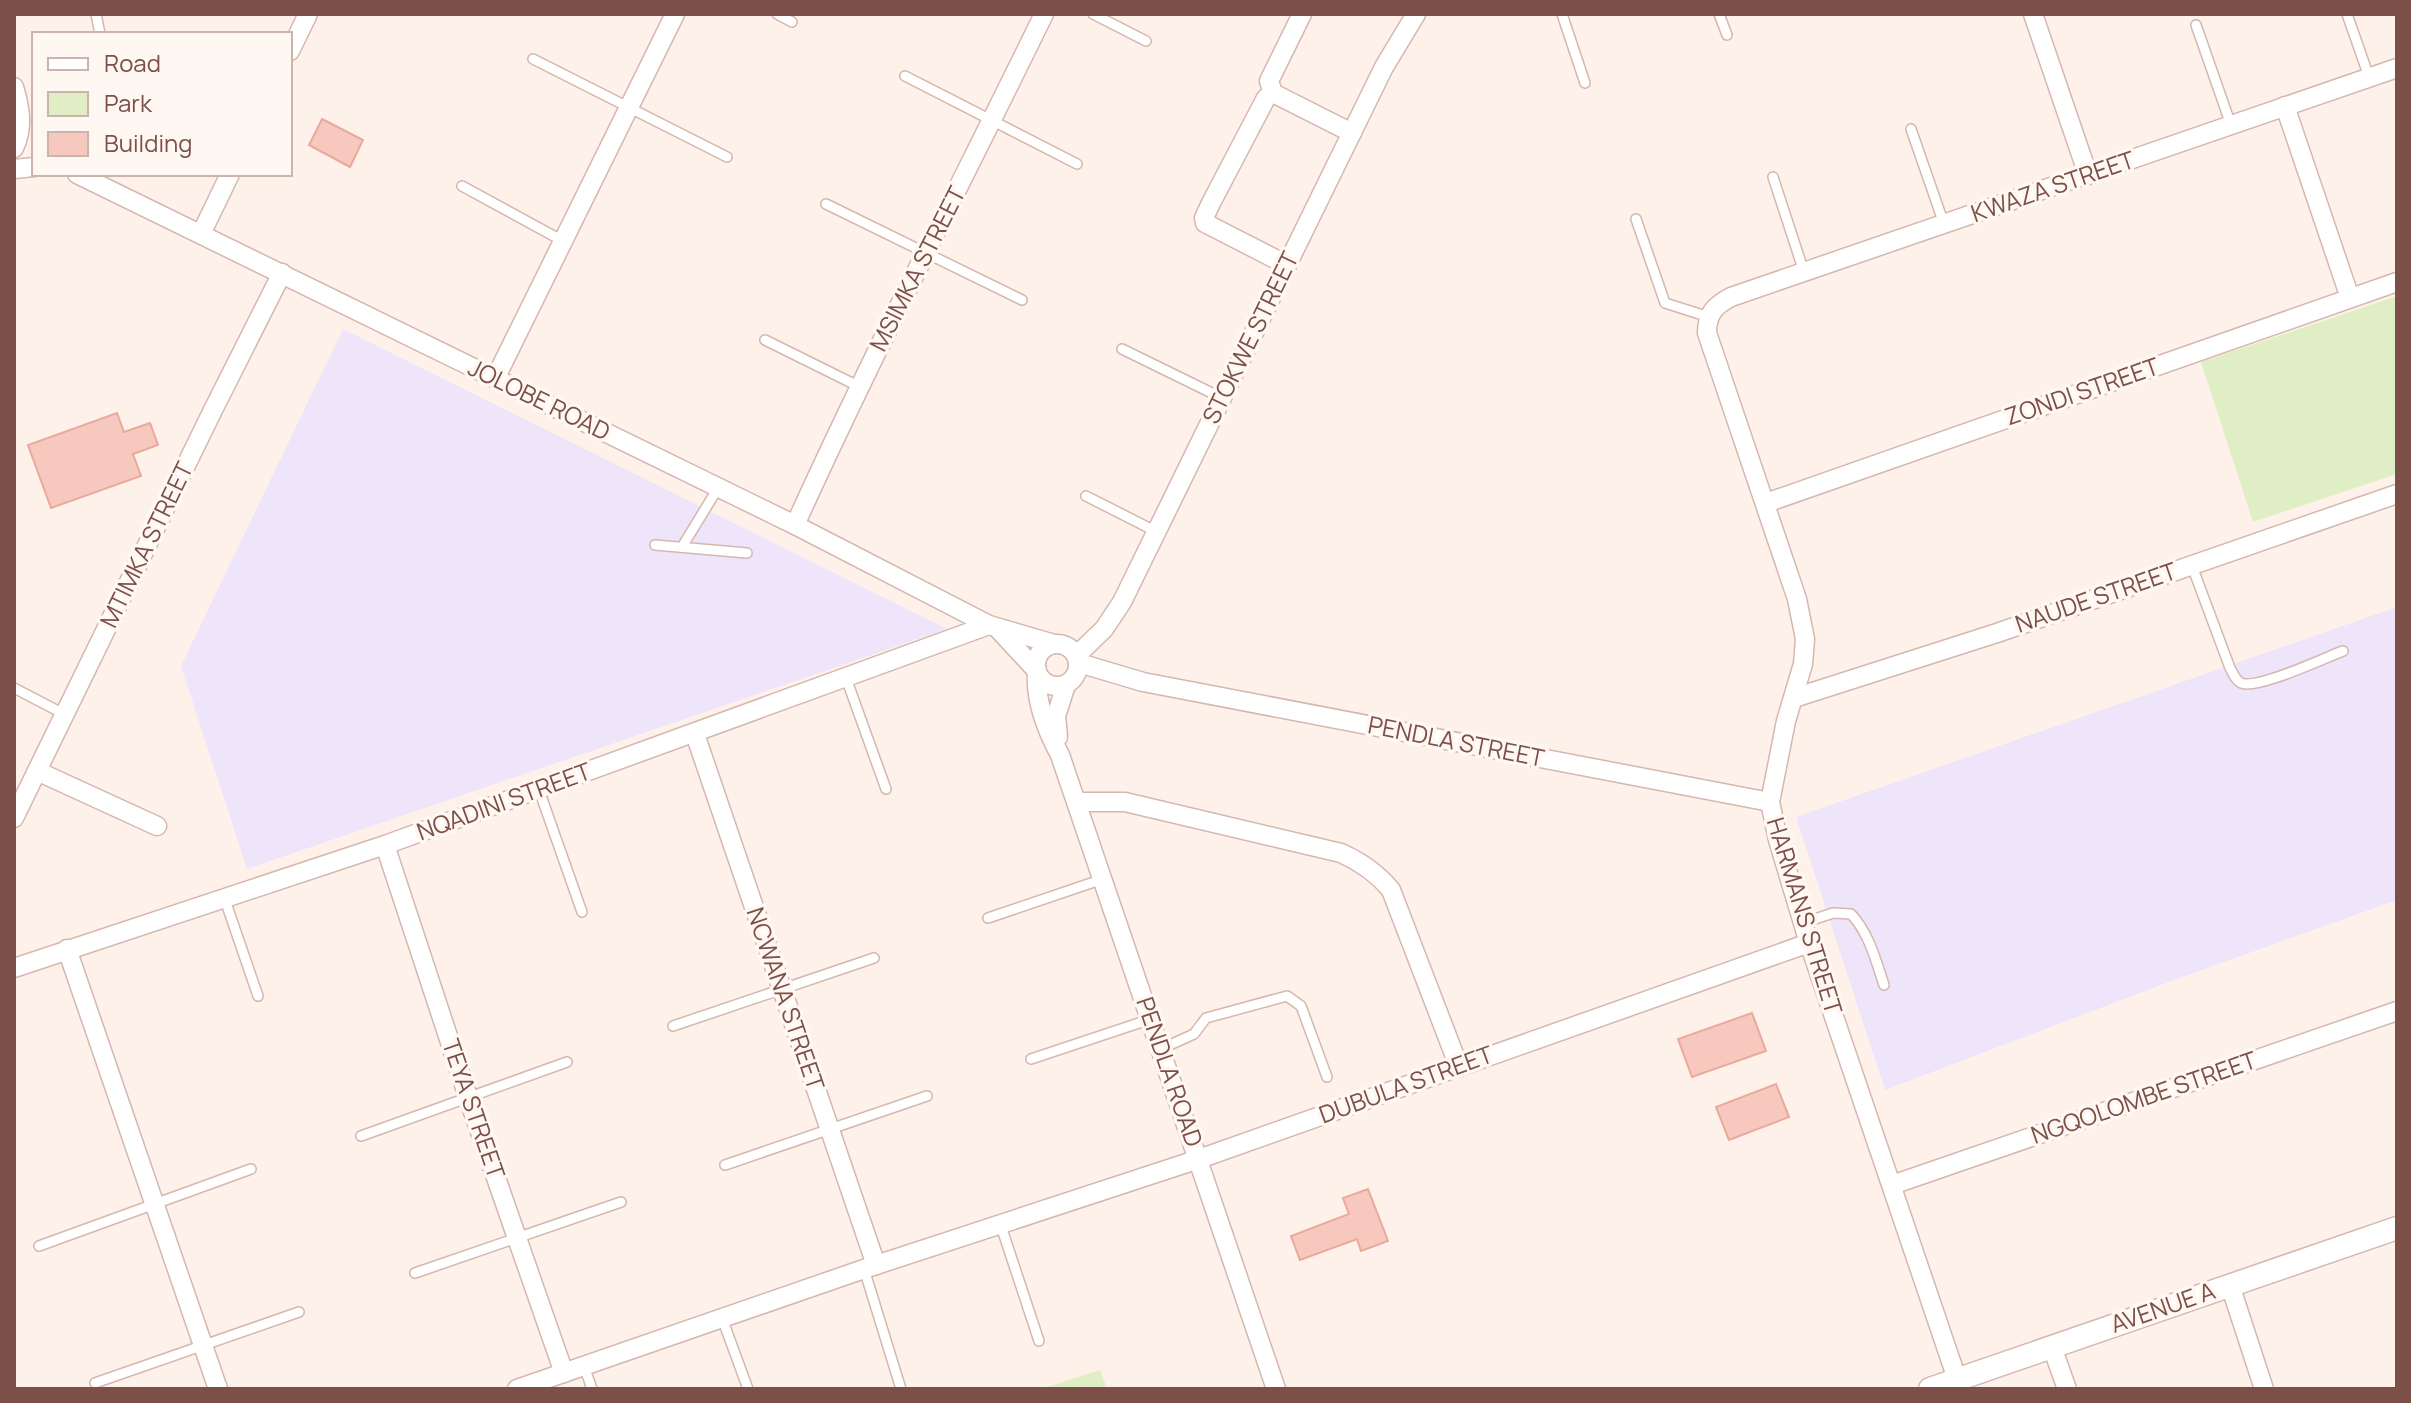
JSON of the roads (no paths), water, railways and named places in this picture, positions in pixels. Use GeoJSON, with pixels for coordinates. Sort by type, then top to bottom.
{"type":"FeatureCollection","features":[{"type":"Feature","properties":{"kind":"street"},"geometry":{"type":"LineString","coordinates":[[292,47],[308,14]]}},
{"type":"Feature","properties":{"kind":"street"},"geometry":{"type":"LineString","coordinates":[[495,379],[675,14]]}},
{"type":"Feature","properties":{"kind":"street","name":"MSIMKA STREET"},"geometry":{"type":"LineString","coordinates":[[795,525],[858,386],[927,254],[1044,14]]}},
{"type":"Feature","properties":{"kind":"street"},"geometry":{"type":"LineString","coordinates":[[1302,14],[1269,81],[1273,93],[1352,133]]}},
{"type":"Feature","properties":{"kind":"street","name":"STOKWE STREET"},"geometry":{"type":"LineString","coordinates":[[1074,670],[1116,612],[1384,67],[1416,14]]}},
{"type":"Feature","properties":{"kind":"street"},"geometry":{"type":"LineString","coordinates":[[2033,14],[2088,175]]}},
{"type":"Feature","properties":{"kind":"street","name":"KWAZA STREET"},"geometry":{"type":"LineString","coordinates":[[1710,313],[1731,297],[2397,68]]}},
{"type":"Feature","properties":{"kind":"street"},"geometry":{"type":"LineString","coordinates":[[1273,93],[1266,98],[1204,218],[1205,223],[1221,233],[1287,265]]}},
{"type":"Feature","properties":{"kind":"street"},"geometry":{"type":"LineString","coordinates":[[16,96],[32,128]]}},
{"type":"Feature","properties":{"kind":"street"},"geometry":{"type":"LineString","coordinates":[[14,148],[20,125],[16,96]]}},
{"type":"Feature","properties":{"kind":"street"},"geometry":{"type":"LineString","coordinates":[[2285,106],[2350,298]]}},
{"type":"Feature","properties":{"kind":"street","name":"JOLOBE ROAD"},"geometry":{"type":"LineString","coordinates":[[81,176],[795,525],[994,627],[1054,644]]}},
{"type":"Feature","properties":{"kind":"street"},"geometry":{"type":"LineString","coordinates":[[201,234],[229,176]]}},
{"type":"Feature","properties":{"kind":"street","name":"MTIMKA STREET"},"geometry":{"type":"LineString","coordinates":[[14,818],[282,273]]}},
{"type":"Feature","properties":{"kind":"street","name":"ZONDI STREET"},"geometry":{"type":"LineString","coordinates":[[1766,503],[2397,282]]}},
{"type":"Feature","properties":{"kind":"street","name":"HARMANS STREET"},"geometry":{"type":"LineString","coordinates":[[1710,313],[1707,333],[1797,599],[1805,639],[1803,664],[1786,721],[1770,802],[1778,840],[1809,943],[1957,1379]]}},
{"type":"Feature","properties":{"kind":"street","name":"NAUDE STREET"},"geometry":{"type":"LineString","coordinates":[[1794,698],[1922,658],[2397,494]]}},
{"type":"Feature","properties":{"kind":"street","name":"JOLOBE ROAD"},"geometry":{"type":"LineString","coordinates":[[994,627],[1037,672]]}},
{"type":"Feature","properties":{"kind":"street","name":"NQADINI STREET"},"geometry":{"type":"LineString","coordinates":[[14,968],[385,845],[994,627]]}},
{"type":"Feature","properties":{"kind":"street"},"geometry":{"type":"LineString","coordinates":[[1054,644],[1063,644],[1074,670],[1059,687],[1046,683],[1037,672],[1039,654],[1054,644]]}},
{"type":"Feature","properties":{"kind":"street","name":"PENDLA STREET"},"geometry":{"type":"LineString","coordinates":[[1074,670],[1770,802]]}},
{"type":"Feature","properties":{"kind":"street","name":"PENDLA ROAD"},"geometry":{"type":"LineString","coordinates":[[1060,755],[1056,716],[1074,670]]}},
{"type":"Feature","properties":{"kind":"street","name":"PENDLA ROAD"},"geometry":{"type":"LineString","coordinates":[[1037,672],[1038,696],[1077,802],[1276,1389]]}},
{"type":"Feature","properties":{"kind":"street","name":"NCWANA STREET"},"geometry":{"type":"LineString","coordinates":[[695,734],[830,1130],[870,1267]]}},
{"type":"Feature","properties":{"kind":"street"},"geometry":{"type":"LineString","coordinates":[[37,771],[157,826]]}},
{"type":"Feature","properties":{"kind":"street"},"geometry":{"type":"LineString","coordinates":[[1077,802],[1125,802],[1341,853],[1357,860],[1391,890],[1459,1067]]}},
{"type":"Feature","properties":{"kind":"street","name":"TEYA STREET"},"geometry":{"type":"LineString","coordinates":[[385,845],[564,1373]]}},
{"type":"Feature","properties":{"kind":"street","name":"DUBULA STREET"},"geometry":{"type":"LineString","coordinates":[[517,1389],[1000,1223],[1199,1159],[1809,943]]}},
{"type":"Feature","properties":{"kind":"street"},"geometry":{"type":"LineString","coordinates":[[67,949],[218,1389]]}},
{"type":"Feature","properties":{"kind":"street","name":"NGQOLOMBE STREET"},"geometry":{"type":"LineString","coordinates":[[1892,1185],[2397,1011]]}},
{"type":"Feature","properties":{"kind":"street","name":"AVENUE A"},"geometry":{"type":"LineString","coordinates":[[1930,1389],[2397,1228]]}},
{"type":"Feature","properties":{"kind":"street"},"geometry":{"type":"LineString","coordinates":[[2230,1285],[2264,1389]]}},
{"type":"Feature","properties":{"kind":"street"},"geometry":{"type":"LineString","coordinates":[[2052,1347],[2067,1389]]}},
{"type":"Feature","properties":{"kind":"lane"},"geometry":{"type":"LineString","coordinates":[[777,14],[792,22]]}},
{"type":"Feature","properties":{"kind":"lane"},"geometry":{"type":"LineString","coordinates":[[1093,14],[1146,41]]}},
{"type":"Feature","properties":{"kind":"lane"},"geometry":{"type":"LineString","coordinates":[[1562,14],[1585,83]]}},
{"type":"Feature","properties":{"kind":"lane"},"geometry":{"type":"LineString","coordinates":[[1719,14],[1727,35]]}},
{"type":"Feature","properties":{"kind":"lane"},"geometry":{"type":"LineString","coordinates":[[2347,14],[2369,77]]}},
{"type":"Feature","properties":{"kind":"lane"},"geometry":{"type":"LineString","coordinates":[[2196,25],[2231,125]]}},
{"type":"Feature","properties":{"kind":"lane"},"geometry":{"type":"LineString","coordinates":[[533,59],[727,157]]}},
{"type":"Feature","properties":{"kind":"lane"},"geometry":{"type":"LineString","coordinates":[[905,76],[1077,164]]}},
{"type":"Feature","properties":{"kind":"lane"},"geometry":{"type":"LineString","coordinates":[[1911,129],[1944,224]]}},
{"type":"Feature","properties":{"kind":"lane"},"geometry":{"type":"LineString","coordinates":[[1773,177],[1804,272]]}},
{"type":"Feature","properties":{"kind":"lane"},"geometry":{"type":"LineString","coordinates":[[462,186],[563,241]]}},
{"type":"Feature","properties":{"kind":"lane"},"geometry":{"type":"LineString","coordinates":[[826,204],[1022,300]]}},
{"type":"Feature","properties":{"kind":"lane"},"geometry":{"type":"LineString","coordinates":[[1636,219],[1663,300],[1710,313]]}},
{"type":"Feature","properties":{"kind":"lane"},"geometry":{"type":"LineString","coordinates":[[765,340],[858,386]]}},
{"type":"Feature","properties":{"kind":"lane"},"geometry":{"type":"LineString","coordinates":[[1122,349],[1222,398]]}},
{"type":"Feature","properties":{"kind":"lane"},"geometry":{"type":"LineString","coordinates":[[682,547],[718,488]]}},
{"type":"Feature","properties":{"kind":"lane"},"geometry":{"type":"LineString","coordinates":[[1086,496],[1157,532]]}},
{"type":"Feature","properties":{"kind":"lane"},"geometry":{"type":"LineString","coordinates":[[655,545],[747,553]]}},
{"type":"Feature","properties":{"kind":"lane"},"geometry":{"type":"LineString","coordinates":[[2192,565],[2230,668],[2242,684],[2259,683],[2343,651]]}},
{"type":"Feature","properties":{"kind":"lane"},"geometry":{"type":"LineString","coordinates":[[846,678],[886,789]]}},
{"type":"Feature","properties":{"kind":"lane"},"geometry":{"type":"LineString","coordinates":[[14,688],[64,714]]}},
{"type":"Feature","properties":{"kind":"lane"},"geometry":{"type":"LineString","coordinates":[[539,790],[582,912]]}},
{"type":"Feature","properties":{"kind":"lane"},"geometry":{"type":"LineString","coordinates":[[988,918],[1103,879]]}},
{"type":"Feature","properties":{"kind":"lane"},"geometry":{"type":"LineString","coordinates":[[224,897],[258,996]]}},
{"type":"Feature","properties":{"kind":"lane"},"geometry":{"type":"LineString","coordinates":[[1803,923],[1833,913],[1851,914],[1868,940],[1884,985]]}},
{"type":"Feature","properties":{"kind":"lane"},"geometry":{"type":"LineString","coordinates":[[673,1026],[874,958]]}},
{"type":"Feature","properties":{"kind":"lane"},"geometry":{"type":"LineString","coordinates":[[1161,1049],[1194,1034],[1206,1018],[1287,996],[1301,1006],[1327,1077]]}},
{"type":"Feature","properties":{"kind":"lane"},"geometry":{"type":"LineString","coordinates":[[1031,1059],[1151,1019]]}},
{"type":"Feature","properties":{"kind":"lane"},"geometry":{"type":"LineString","coordinates":[[361,1136],[567,1062]]}},
{"type":"Feature","properties":{"kind":"lane"},"geometry":{"type":"LineString","coordinates":[[725,1165],[927,1096]]}},
{"type":"Feature","properties":{"kind":"lane"},"geometry":{"type":"LineString","coordinates":[[39,1246],[251,1169]]}},
{"type":"Feature","properties":{"kind":"lane"},"geometry":{"type":"LineString","coordinates":[[415,1273],[621,1202]]}},
{"type":"Feature","properties":{"kind":"lane"},"geometry":{"type":"LineString","coordinates":[[1000,1223],[1039,1341]]}},
{"type":"Feature","properties":{"kind":"lane"},"geometry":{"type":"LineString","coordinates":[[870,1267],[901,1389]]}},
{"type":"Feature","properties":{"kind":"lane"},"geometry":{"type":"LineString","coordinates":[[95,1383],[299,1312]]}},
{"type":"Feature","properties":{"kind":"lane"},"geometry":{"type":"LineString","coordinates":[[722,1318],[748,1389]]}},
{"type":"Feature","properties":{"kind":"lane"},"geometry":{"type":"LineString","coordinates":[[584,1366],[592,1389]]}}]}
